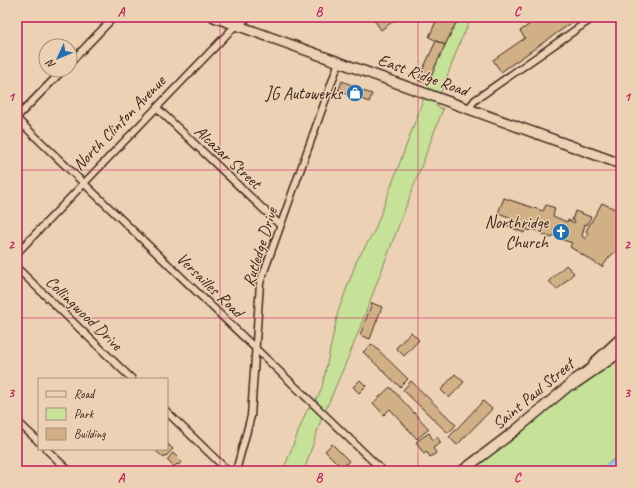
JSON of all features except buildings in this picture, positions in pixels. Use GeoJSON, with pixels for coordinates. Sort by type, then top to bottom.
{"type":"FeatureCollection","features":[{"type":"Feature","properties":{"kind":"highway"},"geometry":{"type":"LineString","coordinates":[[573,383],[621,350]]}},
{"type":"Feature","properties":{"kind":"main road","name":"East Ridge Road"},"geometry":{"type":"LineString","coordinates":[[214,17],[621,164]]}},
{"type":"Feature","properties":{"kind":"main road","name":"North Clinton Avenue"},"geometry":{"type":"LineString","coordinates":[[236,25],[246,17]]}},
{"type":"Feature","properties":{"kind":"main road","name":"Saint Paul Street"},"geometry":{"type":"LineString","coordinates":[[462,471],[510,436],[573,383],[621,338]]}},
{"type":"Feature","properties":{"kind":"street"},"geometry":{"type":"LineString","coordinates":[[78,55],[114,17]]}},
{"type":"Feature","properties":{"kind":"street"},"geometry":{"type":"LineString","coordinates":[[468,109],[474,100],[594,17]]}},
{"type":"Feature","properties":{"kind":"street","name":"North Clinton Avenue"},"geometry":{"type":"LineString","coordinates":[[17,253],[236,25]]}},
{"type":"Feature","properties":{"kind":"street","name":"Rutledge Drive"},"geometry":{"type":"LineString","coordinates":[[236,471],[251,416],[260,283],[339,62]]}},
{"type":"Feature","properties":{"kind":"street"},"geometry":{"type":"LineString","coordinates":[[17,118],[55,78]]}},
{"type":"Feature","properties":{"kind":"street","name":"Alcazar Street"},"geometry":{"type":"LineString","coordinates":[[157,108],[280,225]]}},
{"type":"Feature","properties":{"kind":"street","name":"Versailles Road"},"geometry":{"type":"LineString","coordinates":[[17,118],[383,471]]}},
{"type":"Feature","properties":{"kind":"street","name":"Collingwood Drive"},"geometry":{"type":"LineString","coordinates":[[17,268],[131,378]]}},
{"type":"Feature","properties":{"kind":"street"},"geometry":{"type":"LineString","coordinates":[[168,413],[228,471]]}},
{"type":"Feature","properties":{"kind":"street"},"geometry":{"type":"LineString","coordinates":[[17,421],[38,441]]}},
{"type":"Feature","properties":{"kind":"street"},"geometry":{"type":"LineString","coordinates":[[47,450],[69,471]]}},
{"type":"Feature","properties":{"kind":"green space"},"geometry":{"type":"Polygon","coordinates":[[[459,17],[472,17],[460,42],[436,106],[443,109],[353,346],[320,423],[304,471],[283,471],[306,412],[319,395],[322,387],[338,312],[357,260],[374,232],[438,60],[459,17]]]}},
{"type":"Feature","properties":{"kind":"green space"},"geometry":{"type":"Polygon","coordinates":[[[621,350],[621,453],[600,471],[462,471],[621,350]]]}},
{"type":"Feature","properties":{"kind":"water"},"geometry":{"type":"Polygon","coordinates":[[[621,453],[621,471],[600,471],[621,453]]]}},
{"type":"Feature","properties":{"kind":"place","name":"JG Autowerks"},"geometry":{"type":"Point","coordinates":[355,93]}},
{"type":"Feature","properties":{"kind":"place","name":"Northridge Church"},"geometry":{"type":"Point","coordinates":[561,232]}}]}
